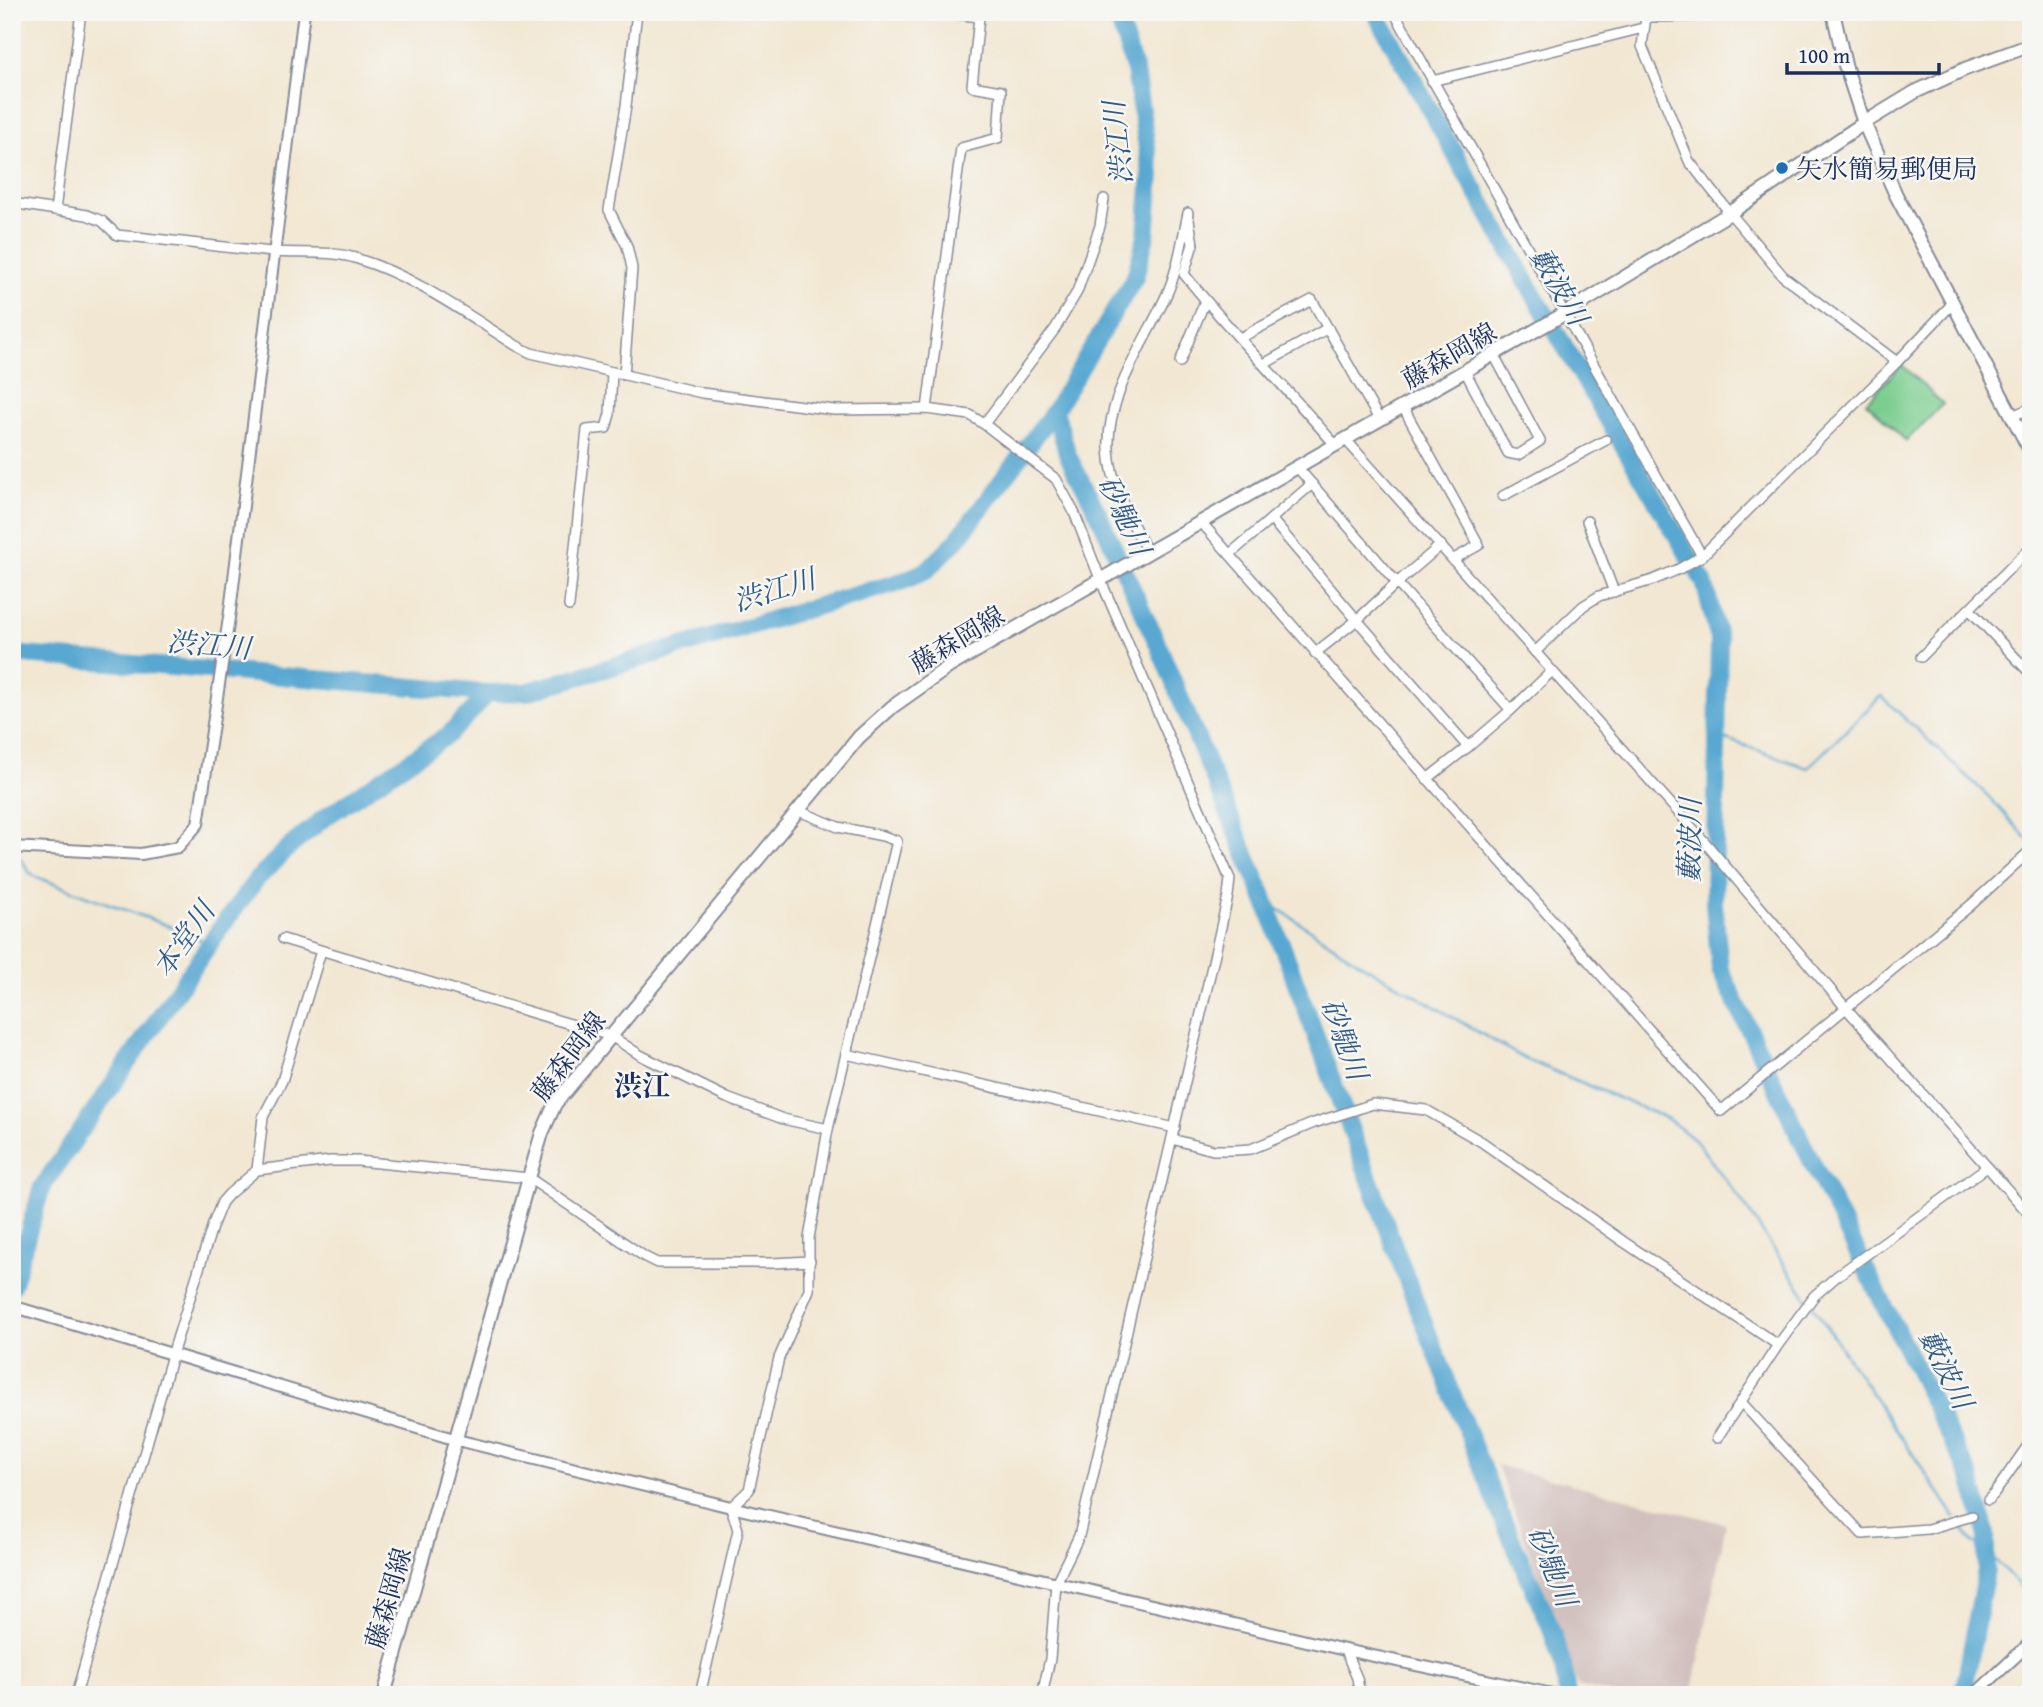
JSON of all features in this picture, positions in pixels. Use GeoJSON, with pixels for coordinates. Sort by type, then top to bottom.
{"type":"FeatureCollection","features":[{"type":"Feature","properties":{"kind":"main road"},"geometry":{"type":"LineString","coordinates":[[1833,12],[1845,65],[1864,122],[1896,195],[2031,452]]}},
{"type":"Feature","properties":{"kind":"main road","name":"藤森岡線"},"geometry":{"type":"LineString","coordinates":[[384,1695],[542,1133],[555,1104],[859,737],[892,707],[950,666],[1564,314],[1730,213],[1864,122],[1915,92],[1965,69],[2031,45]]}},
{"type":"Feature","properties":{"kind":"street"},"geometry":{"type":"LineString","coordinates":[[55,210],[81,12]]}},
{"type":"Feature","properties":{"kind":"street"},"geometry":{"type":"LineString","coordinates":[[12,847],[141,854],[178,847],[198,824],[230,611],[304,12]]}},
{"type":"Feature","properties":{"kind":"street"},"geometry":{"type":"LineString","coordinates":[[624,375],[632,268],[627,246],[609,210],[626,106],[637,12]]}},
{"type":"Feature","properties":{"kind":"street"},"geometry":{"type":"LineString","coordinates":[[927,409],[961,148],[998,138],[1001,91],[972,86],[979,17],[942,12]]}},
{"type":"Feature","properties":{"kind":"street"},"geometry":{"type":"LineString","coordinates":[[1394,12],[1702,556]]}},
{"type":"Feature","properties":{"kind":"street"},"geometry":{"type":"LineString","coordinates":[[1720,12],[1704,16],[1645,15],[1642,46],[1689,161],[1783,276],[1897,362]]}},
{"type":"Feature","properties":{"kind":"street"},"geometry":{"type":"LineString","coordinates":[[1432,81],[1643,29]]}},
{"type":"Feature","properties":{"kind":"street"},"geometry":{"type":"LineString","coordinates":[[984,424],[1055,329],[1077,292],[1100,226],[1104,199]]}},
{"type":"Feature","properties":{"kind":"street"},"geometry":{"type":"LineString","coordinates":[[12,204],[94,218],[102,221],[117,234],[274,252],[334,254],[356,258],[394,272],[425,288],[531,353],[702,393],[834,410],[927,409],[970,415],[1056,479],[1074,512],[1101,581],[1230,878],[1175,1128],[1079,1536],[1056,1583],[1051,1659],[1042,1695]]}},
{"type":"Feature","properties":{"kind":"street"},"geometry":{"type":"LineString","coordinates":[[1148,553],[1114,481],[1109,448],[1113,412],[1129,370],[1167,293],[1180,254],[1188,213],[1193,244],[1184,274],[1205,301],[1441,544],[2031,1216]]}},
{"type":"Feature","properties":{"kind":"street"},"geometry":{"type":"LineString","coordinates":[[1240,338],[1312,300],[1380,421]]}},
{"type":"Feature","properties":{"kind":"street"},"geometry":{"type":"LineString","coordinates":[[1180,362],[1205,301]]}},
{"type":"Feature","properties":{"kind":"street"},"geometry":{"type":"LineString","coordinates":[[1535,652],[1583,606],[1599,596],[1653,580],[1702,556],[1953,303]]}},
{"type":"Feature","properties":{"kind":"street"},"geometry":{"type":"LineString","coordinates":[[1264,364],[1328,328]]}},
{"type":"Feature","properties":{"kind":"street"},"geometry":{"type":"LineString","coordinates":[[1465,371],[1508,453],[1518,455],[1540,441],[1494,355]]}},
{"type":"Feature","properties":{"kind":"street"},"geometry":{"type":"LineString","coordinates":[[569,606],[587,430],[606,428],[610,414],[612,372]]}},
{"type":"Feature","properties":{"kind":"street"},"geometry":{"type":"LineString","coordinates":[[1404,407],[1479,545],[1454,559]]}},
{"type":"Feature","properties":{"kind":"street"},"geometry":{"type":"LineString","coordinates":[[2012,416],[2031,408]]}},
{"type":"Feature","properties":{"kind":"street"},"geometry":{"type":"LineString","coordinates":[[1503,496],[1606,440]]}},
{"type":"Feature","properties":{"kind":"street"},"geometry":{"type":"LineString","coordinates":[[1298,468],[1511,710]]}},
{"type":"Feature","properties":{"kind":"street"},"geometry":{"type":"LineString","coordinates":[[1230,554],[1312,484]]}},
{"type":"Feature","properties":{"kind":"street"},"geometry":{"type":"LineString","coordinates":[[1271,519],[1468,747]]}},
{"type":"Feature","properties":{"kind":"street"},"geometry":{"type":"LineString","coordinates":[[1587,521],[1614,592]]}},
{"type":"Feature","properties":{"kind":"street"},"geometry":{"type":"LineString","coordinates":[[1201,522],[1721,1111],[1971,905],[2031,850]]}},
{"type":"Feature","properties":{"kind":"street"},"geometry":{"type":"LineString","coordinates":[[1315,653],[1357,620],[1441,544]]}},
{"type":"Feature","properties":{"kind":"street"},"geometry":{"type":"LineString","coordinates":[[1921,657],[2031,547]]}},
{"type":"Feature","properties":{"kind":"street"},"geometry":{"type":"LineString","coordinates":[[1969,610],[2031,674]]}},
{"type":"Feature","properties":{"kind":"street"},"geometry":{"type":"LineString","coordinates":[[1427,779],[1511,710],[1552,671]]}},
{"type":"Feature","properties":{"kind":"street"},"geometry":{"type":"LineString","coordinates":[[731,1507],[749,1489],[779,1358],[809,1290],[809,1238],[828,1129],[897,841],[838,827],[799,811]]}},
{"type":"Feature","properties":{"kind":"street"},"geometry":{"type":"LineString","coordinates":[[283,939],[611,1036],[640,1055],[727,1098],[783,1119],[828,1129]]}},
{"type":"Feature","properties":{"kind":"street"},"geometry":{"type":"LineString","coordinates":[[257,1170],[263,1117],[282,1081],[321,951]]}},
{"type":"Feature","properties":{"kind":"street"},"geometry":{"type":"LineString","coordinates":[[846,1054],[1175,1128]]}},
{"type":"Feature","properties":{"kind":"street"},"geometry":{"type":"LineString","coordinates":[[1172,1139],[1213,1150],[1251,1149],[1314,1123],[1373,1104],[1426,1110],[1482,1142],[1624,1242],[1778,1345]]}},
{"type":"Feature","properties":{"kind":"street"},"geometry":{"type":"LineString","coordinates":[[76,1695],[172,1355],[219,1207],[229,1194],[257,1170],[330,1161],[358,1161],[529,1178],[657,1263],[773,1264],[810,1261]]}},
{"type":"Feature","properties":{"kind":"street"},"geometry":{"type":"LineString","coordinates":[[1717,1438],[1814,1296],[1837,1276],[1987,1167]]}},
{"type":"Feature","properties":{"kind":"street"},"geometry":{"type":"LineString","coordinates":[[14,1307],[457,1440],[731,1507],[1345,1650],[1557,1695]]}},
{"type":"Feature","properties":{"kind":"street"},"geometry":{"type":"LineString","coordinates":[[1741,1402],[1863,1534],[1928,1529],[1972,1516]]}},
{"type":"Feature","properties":{"kind":"street"},"geometry":{"type":"LineString","coordinates":[[1988,1500],[2031,1441]]}},
{"type":"Feature","properties":{"kind":"street"},"geometry":{"type":"LineString","coordinates":[[700,1695],[738,1530],[731,1507]]}},
{"type":"Feature","properties":{"kind":"street"},"geometry":{"type":"LineString","coordinates":[[1978,1693],[2031,1642]]}},
{"type":"Feature","properties":{"kind":"street"},"geometry":{"type":"LineString","coordinates":[[1345,1650],[1357,1678],[1360,1695]]}},
{"type":"Feature","properties":{"kind":"shaded area"},"geometry":{"type":"Polygon","coordinates":[[[1497,1465],[1726,1524],[1692,1695],[1618,1695],[1578,1686],[1497,1465]]]}},
{"type":"Feature","properties":{"kind":"green space"},"geometry":{"type":"Polygon","coordinates":[[[1902,365],[1943,404],[1906,441],[1866,402],[1902,365]]]}},
{"type":"Feature","properties":{"kind":"waterway","name":"渋江川"},"geometry":{"type":"LineString","coordinates":[[12,654],[487,693],[526,692],[903,581],[926,571],[957,540],[1055,410],[1135,277],[1146,236],[1151,174],[1135,71],[1116,12]]}},
{"type":"Feature","properties":{"kind":"waterway","name":"藪波川"},"geometry":{"type":"LineString","coordinates":[[1375,12],[1533,293],[1704,582],[1719,640],[1714,904],[1720,969],[1805,1148],[1971,1478],[1986,1532],[1986,1570],[1963,1695]]}},
{"type":"Feature","properties":{"kind":"waterway","name":"砂馳川"},"geometry":{"type":"LineString","coordinates":[[1055,410],[1068,456],[1098,513],[1158,645],[1265,900],[1410,1288],[1503,1520],[1549,1623],[1563,1665],[1567,1695]]}},
{"type":"Feature","properties":{"kind":"waterway","name":"本堂川"},"geometry":{"type":"LineString","coordinates":[[12,1286],[42,1187],[256,880],[324,818],[448,735],[487,693]]}},
{"type":"Feature","properties":{"kind":"waterway"},"geometry":{"type":"LineString","coordinates":[[1718,736],[1808,768],[1881,696],[1987,795],[2031,843]]}},
{"type":"Feature","properties":{"kind":"waterway"},"geometry":{"type":"LineString","coordinates":[[12,858],[22,860],[29,872],[36,877],[180,930],[210,944]]}},
{"type":"Feature","properties":{"kind":"waterway"},"geometry":{"type":"LineString","coordinates":[[1265,900],[1363,965],[1523,1058],[1668,1119],[1695,1140],[1739,1197],[1808,1300]]}},
{"type":"Feature","properties":{"kind":"waterway"},"geometry":{"type":"LineString","coordinates":[[1812,1305],[1955,1517]]}},
{"type":"Feature","properties":{"kind":"waterway"},"geometry":{"type":"LineString","coordinates":[[1959,1523],[1973,1543],[1986,1550],[2031,1598]]}},
{"type":"Feature","properties":{"kind":"place","name":"矢水簡易郵便局"},"geometry":{"type":"Point","coordinates":[1782,168]}},
{"type":"Feature","properties":{"kind":"district","name":"渋江"},"geometry":{"type":"Point","coordinates":[642,1085]}}]}
